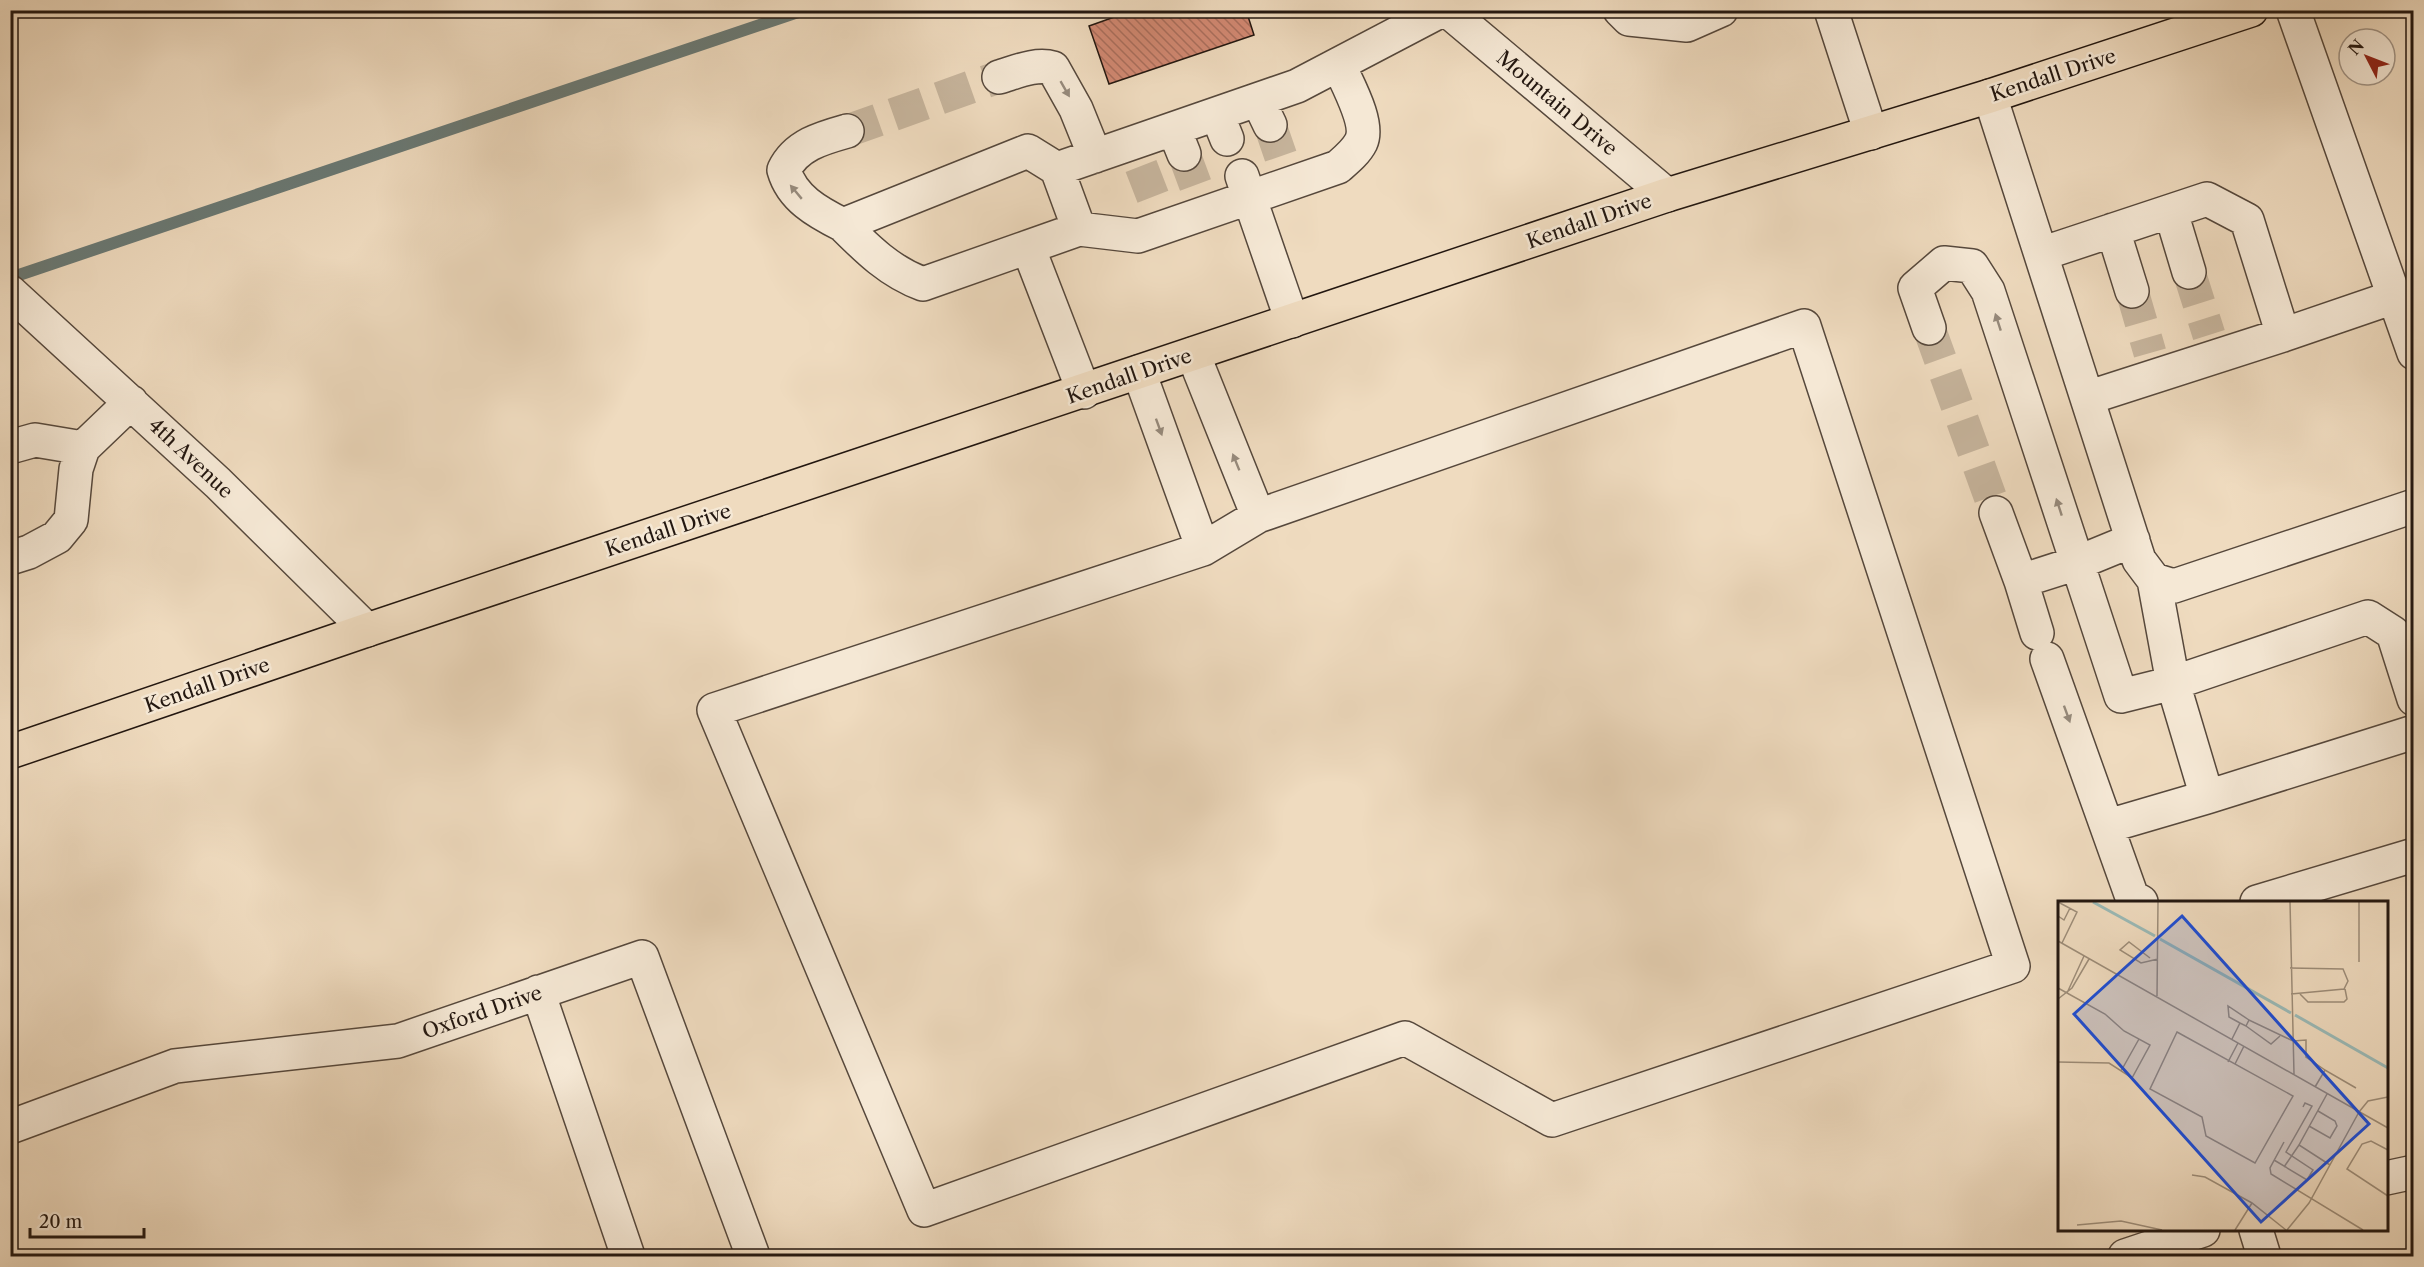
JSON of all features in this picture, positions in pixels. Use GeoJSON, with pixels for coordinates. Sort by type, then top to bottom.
{"type":"FeatureCollection","features":[{"type":"Feature","properties":{"kind":"main road","name":"Kendall Drive"},"geometry":{"type":"LineString","coordinates":[[10,752],[367,630],[1084,392],[1667,195],[1990,96],[2250,10]]}},
{"type":"Feature","properties":{"kind":"street"},"geometry":{"type":"LineString","coordinates":[[1057,169],[1095,156],[1137,154],[1264,112],[1297,86],[1444,10]]}},
{"type":"Feature","properties":{"kind":"street","name":"Mountain Drive"},"geometry":{"type":"LineString","coordinates":[[1444,10],[1667,195]]}},
{"type":"Feature","properties":{"kind":"street"},"geometry":{"type":"LineString","coordinates":[[1620,10],[1629,19],[1687,25],[1720,10]]}},
{"type":"Feature","properties":{"kind":"street"},"geometry":{"type":"LineString","coordinates":[[1831,10],[1871,133]]}},
{"type":"Feature","properties":{"kind":"street"},"geometry":{"type":"LineString","coordinates":[[2293,10],[2414,352]]}},
{"type":"Feature","properties":{"kind":"street"},"geometry":{"type":"LineString","coordinates":[[847,131],[820,138],[790,158],[784,170],[787,181],[796,194],[820,214],[843,225],[880,261],[897,273],[923,284],[1079,229],[1138,236],[1159,214],[1286,172],[1338,167],[1362,140],[1361,116],[1339,65]]}},
{"type":"Feature","properties":{"kind":"street"},"geometry":{"type":"LineString","coordinates":[[999,77],[1045,66],[1053,68],[1076,109],[1095,156]]}},
{"type":"Feature","properties":{"kind":"street"},"geometry":{"type":"LineString","coordinates":[[1990,96],[2139,560],[2154,580],[2173,683],[2207,797]]}},
{"type":"Feature","properties":{"kind":"street"},"geometry":{"type":"LineString","coordinates":[[843,225],[1028,151],[1057,169],[1079,229]]}},
{"type":"Feature","properties":{"kind":"street"},"geometry":{"type":"LineString","coordinates":[[1245,185],[1292,321]]}},
{"type":"Feature","properties":{"kind":"street"},"geometry":{"type":"LineString","coordinates":[[2041,254],[2207,199],[2247,220],[2283,334]]}},
{"type":"Feature","properties":{"kind":"street"},"geometry":{"type":"LineString","coordinates":[[2171,212],[2189,272]]}},
{"type":"Feature","properties":{"kind":"street"},"geometry":{"type":"LineString","coordinates":[[2113,230],[2132,291]]}},
{"type":"Feature","properties":{"kind":"street"},"geometry":{"type":"LineString","coordinates":[[1028,247],[1084,392]]}},
{"type":"Feature","properties":{"kind":"street"},"geometry":{"type":"LineString","coordinates":[[1929,328],[1915,288],[1944,263],[1972,266],[1988,291],[2121,696],[2173,683],[2368,617],[2393,633],[2414,699]]}},
{"type":"Feature","properties":{"kind":"street","name":"4th Avenue"},"geometry":{"type":"LineString","coordinates":[[10,292],[218,483],[367,630]]}},
{"type":"Feature","properties":{"kind":"street"},"geometry":{"type":"LineString","coordinates":[[2087,398],[2154,364],[2212,346],[2283,334],[2394,297]]}},
{"type":"Feature","properties":{"kind":"street"},"geometry":{"type":"LineString","coordinates":[[1804,326],[2013,966],[1552,1120],[1405,1038],[924,1210],[714,710],[1203,549],[1258,516],[1804,326]]}},
{"type":"Feature","properties":{"kind":"street"},"geometry":{"type":"LineString","coordinates":[[1192,354],[1258,516]]}},
{"type":"Feature","properties":{"kind":"street"},"geometry":{"type":"LineString","coordinates":[[1139,372],[1203,549]]}},
{"type":"Feature","properties":{"kind":"street"},"geometry":{"type":"LineString","coordinates":[[10,558],[29,552],[57,537],[71,520],[76,469],[83,448],[131,402]]}},
{"type":"Feature","properties":{"kind":"street"},"geometry":{"type":"LineString","coordinates":[[10,447],[35,440],[83,448]]}},
{"type":"Feature","properties":{"kind":"street"},"geometry":{"type":"LineString","coordinates":[[2154,580],[2175,586],[2414,506]]}},
{"type":"Feature","properties":{"kind":"street"},"geometry":{"type":"LineString","coordinates":[[1996,513],[2132,897],[2138,901]]}},
{"type":"Feature","properties":{"kind":"street"},"geometry":{"type":"LineString","coordinates":[[2021,581],[2077,563],[2133,540]]}},
{"type":"Feature","properties":{"kind":"street"},"geometry":{"type":"LineString","coordinates":[[2108,826],[2414,732]]}},
{"type":"Feature","properties":{"kind":"street"},"geometry":{"type":"LineString","coordinates":[[2263,901],[2414,855]]}},
{"type":"Feature","properties":{"kind":"street","name":"Oxford Drive"},"geometry":{"type":"LineString","coordinates":[[10,1127],[175,1066],[398,1041],[642,957],[753,1257]]}},
{"type":"Feature","properties":{"kind":"street"},"geometry":{"type":"LineString","coordinates":[[538,992],[628,1257]]}},
{"type":"Feature","properties":{"kind":"street"},"geometry":{"type":"LineString","coordinates":[[2388,1178],[2414,1172]]}},
{"type":"Feature","properties":{"kind":"street"},"geometry":{"type":"LineString","coordinates":[[2125,1257],[2200,1231]]}},
{"type":"Feature","properties":{"kind":"street"},"geometry":{"type":"LineString","coordinates":[[2256,1231],[2264,1257]]}},
{"type":"Feature","properties":{"kind":"building"},"geometry":{"type":"Polygon","coordinates":[[[1134,10],[1246,10],[1254,35],[1109,84],[1089,26],[1134,10]]]}},
{"type":"Feature","properties":{"kind":"waterway"},"geometry":{"type":"LineString","coordinates":[[10,278],[804,10]]}},
{"type":"Feature","properties":{"kind":"tunnel"},"geometry":{"type":"LineString","coordinates":[[847,131],[999,77]]}},
{"type":"Feature","properties":{"kind":"tunnel"},"geometry":{"type":"LineString","coordinates":[[1270,125],[1282,160]]}},
{"type":"Feature","properties":{"kind":"tunnel"},"geometry":{"type":"LineString","coordinates":[[1184,154],[1197,189]]}},
{"type":"Feature","properties":{"kind":"tunnel"},"geometry":{"type":"LineString","coordinates":[[1141,166],[1155,202]]}},
{"type":"Feature","properties":{"kind":"tunnel"},"geometry":{"type":"LineString","coordinates":[[2189,272],[2209,335]]}},
{"type":"Feature","properties":{"kind":"tunnel"},"geometry":{"type":"LineString","coordinates":[[2132,291],[2150,353]]}},
{"type":"Feature","properties":{"kind":"tunnel"},"geometry":{"type":"LineString","coordinates":[[1929,328],[1996,513]]}}]}
